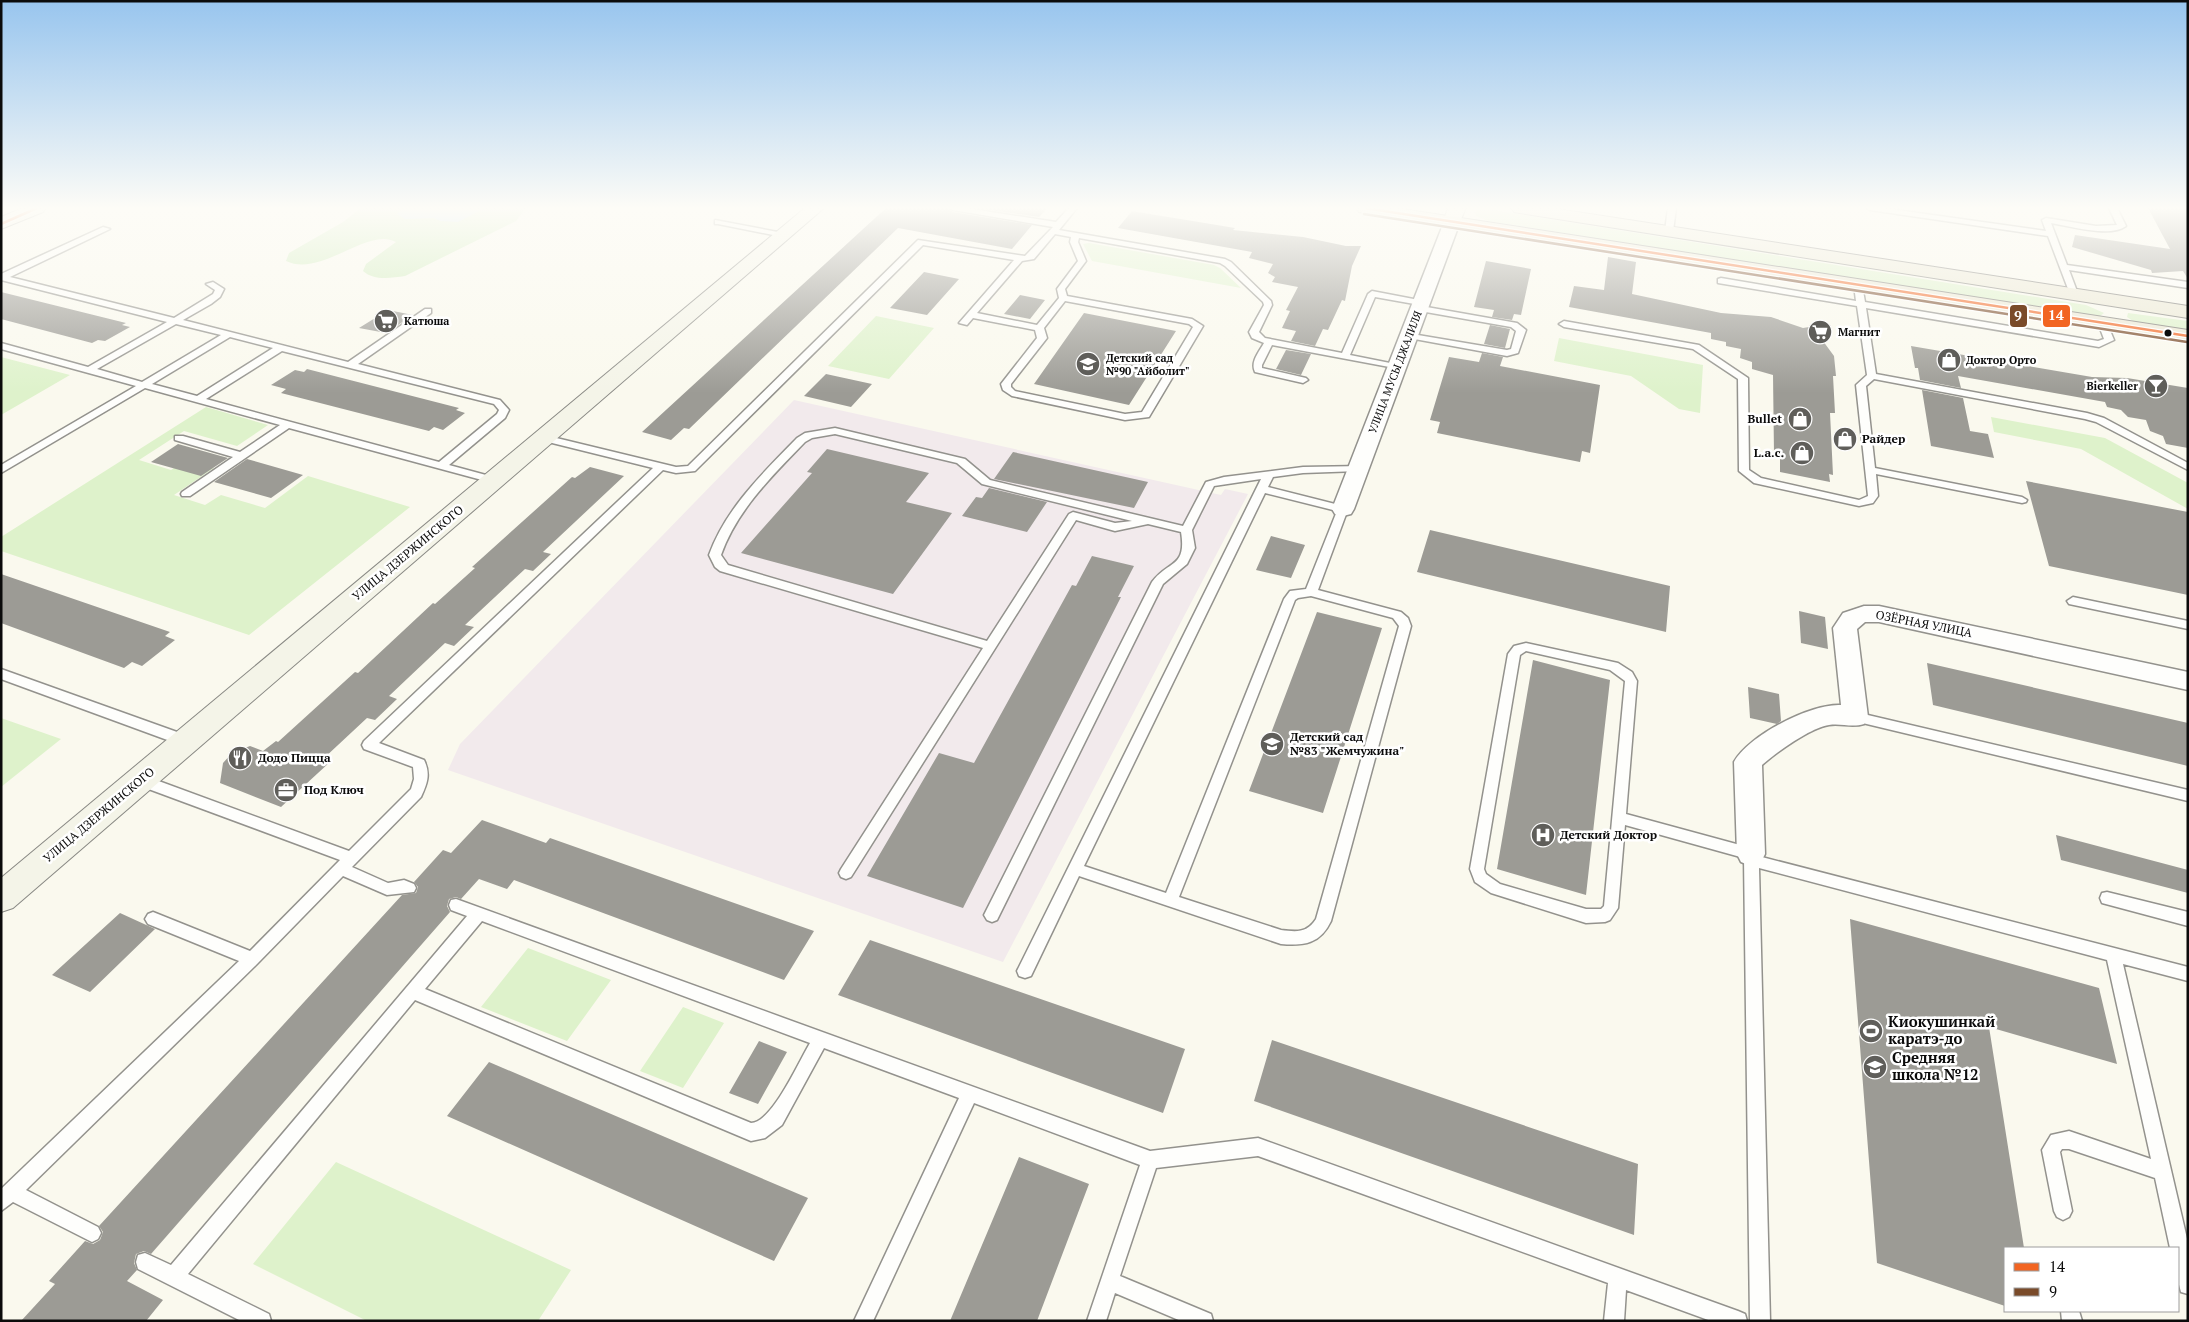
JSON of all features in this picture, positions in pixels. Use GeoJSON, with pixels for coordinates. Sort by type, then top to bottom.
{"type":"FeatureCollection","features":[{"type":"Feature","properties":{"kind":"main road"},"geometry":{"type":"LineString","coordinates":[[1770,270],[2188,336]]}},
{"type":"Feature","properties":{"kind":"main road"},"geometry":{"type":"LineString","coordinates":[[1918,270],[2188,312]]}},
{"type":"Feature","properties":{"kind":"main road"},"geometry":{"type":"LineString","coordinates":[[2108,300],[2111,324]]}},
{"type":"Feature","properties":{"kind":"street","name":"УЛИЦА ДЗЕРЖИНСКОГО"},"geometry":{"type":"LineString","coordinates":[[1,898],[742,270]]}},
{"type":"Feature","properties":{"kind":"street","name":"УЛИЦА МУСЫ ДЖАЛИЛЯ"},"geometry":{"type":"LineString","coordinates":[[1343,509],[1434,270]]}},
{"type":"Feature","properties":{"kind":"street","name":"ОЗЁРНАЯ УЛИЦА"},"geometry":{"type":"LineString","coordinates":[[1855,717],[1845,628],[1851,618],[1860,613],[1880,614],[2188,681]]}},
{"type":"Feature","properties":{"kind":"street"},"geometry":{"type":"LineString","coordinates":[[1751,857],[1748,762],[1752,756],[1818,717],[1837,715],[1855,717]]}},
{"type":"Feature","properties":{"kind":"lane"},"geometry":{"type":"LineString","coordinates":[[2,277],[18,270]]}},
{"type":"Feature","properties":{"kind":"lane"},"geometry":{"type":"LineString","coordinates":[[544,438],[683,471],[696,465],[893,270]]}},
{"type":"Feature","properties":{"kind":"lane"},"geometry":{"type":"LineString","coordinates":[[964,323],[1010,270]]}},
{"type":"Feature","properties":{"kind":"lane"},"geometry":{"type":"LineString","coordinates":[[1063,298],[1061,289],[1075,270]]}},
{"type":"Feature","properties":{"kind":"lane"},"geometry":{"type":"LineString","coordinates":[[1234,270],[1267,301],[1268,305],[1254,332],[1255,336],[1269,342],[1397,367]]}},
{"type":"Feature","properties":{"kind":"lane"},"geometry":{"type":"LineString","coordinates":[[2064,270],[2074,294]]}},
{"type":"Feature","properties":{"kind":"lane"},"geometry":{"type":"LineString","coordinates":[[2082,270],[2188,285]]}},
{"type":"Feature","properties":{"kind":"lane"},"geometry":{"type":"LineString","coordinates":[[2,277],[497,402],[502,405],[504,410],[501,416],[440,466]]}},
{"type":"Feature","properties":{"kind":"lane"},"geometry":{"type":"LineString","coordinates":[[1721,282],[2099,344],[2109,340],[2111,324]]}},
{"type":"Feature","properties":{"kind":"lane"},"geometry":{"type":"LineString","coordinates":[[89,370],[218,295],[220,289],[210,284]]}},
{"type":"Feature","properties":{"kind":"lane"},"geometry":{"type":"LineString","coordinates":[[1858,285],[1872,376]]}},
{"type":"Feature","properties":{"kind":"lane"},"geometry":{"type":"LineString","coordinates":[[1345,356],[1372,294],[1514,325],[1521,330],[1515,351],[1508,353],[1409,335]]}},
{"type":"Feature","properties":{"kind":"lane"},"geometry":{"type":"LineString","coordinates":[[1039,328],[1042,338],[1006,384],[1008,391],[1134,418],[1146,415],[1198,330],[1196,324],[1192,322],[1063,298]]}},
{"type":"Feature","properties":{"kind":"lane"},"geometry":{"type":"LineString","coordinates":[[1039,328],[1063,298]]}},
{"type":"Feature","properties":{"kind":"lane"},"geometry":{"type":"LineString","coordinates":[[350,365],[428,311]]}},
{"type":"Feature","properties":{"kind":"lane"},"geometry":{"type":"LineString","coordinates":[[971,315],[1039,328]]}},
{"type":"Feature","properties":{"kind":"lane"},"geometry":{"type":"LineString","coordinates":[[1564,324],[1696,348],[1742,378],[1744,471],[1758,481],[1859,503],[1869,501],[1873,496],[1861,385],[1872,376],[2087,416],[2100,420],[2188,468]]}},
{"type":"Feature","properties":{"kind":"lane"},"geometry":{"type":"LineString","coordinates":[[1,470],[229,334]]}},
{"type":"Feature","properties":{"kind":"lane"},"geometry":{"type":"LineString","coordinates":[[1269,342],[1257,365],[1258,370],[1304,380]]}},
{"type":"Feature","properties":{"kind":"lane"},"geometry":{"type":"LineString","coordinates":[[1,346],[493,480]]}},
{"type":"Feature","properties":{"kind":"lane"},"geometry":{"type":"LineString","coordinates":[[199,399],[282,347]]}},
{"type":"Feature","properties":{"kind":"lane"},"geometry":{"type":"LineString","coordinates":[[186,494],[288,424]]}},
{"type":"Feature","properties":{"kind":"lane"},"geometry":{"type":"LineString","coordinates":[[991,646],[724,568],[718,564],[714,556],[719,539],[756,488],[801,440],[809,436],[835,431],[961,461],[986,482],[1186,530]]}},
{"type":"Feature","properties":{"kind":"lane"},"geometry":{"type":"LineString","coordinates":[[179,438],[241,456]]}},
{"type":"Feature","properties":{"kind":"lane"},"geometry":{"type":"LineString","coordinates":[[92,1233],[6,1197],[252,959],[416,793],[422,782],[419,764],[369,745],[661,466]]}},
{"type":"Feature","properties":{"kind":"lane"},"geometry":{"type":"LineString","coordinates":[[992,915],[1158,582],[1181,564],[1189,548],[1186,530],[1210,484],[1224,480],[1303,470],[1359,468]]}},
{"type":"Feature","properties":{"kind":"lane"},"geometry":{"type":"LineString","coordinates":[[1870,470],[2022,500]]}},
{"type":"Feature","properties":{"kind":"lane"},"geometry":{"type":"LineString","coordinates":[[1025,970],[1269,474]]}},
{"type":"Feature","properties":{"kind":"lane"},"geometry":{"type":"LineString","coordinates":[[1261,489],[1343,509],[1311,592]]}},
{"type":"Feature","properties":{"kind":"lane"},"geometry":{"type":"LineString","coordinates":[[846,873],[1073,516],[1115,527],[1149,521]]}},
{"type":"Feature","properties":{"kind":"lane"},"geometry":{"type":"LineString","coordinates":[[1075,869],[1170,901],[1281,937],[1299,939],[1316,932],[1323,920],[1405,626],[1404,621],[1397,615],[1311,592],[1294,594],[1290,599],[1170,901]]}},
{"type":"Feature","properties":{"kind":"lane"},"geometry":{"type":"LineString","coordinates":[[2073,601],[2188,625]]}},
{"type":"Feature","properties":{"kind":"lane"},"geometry":{"type":"LineString","coordinates":[[1534,647],[1614,666],[1628,675],[1631,681],[1619,818],[1611,908],[1606,915],[1586,916],[1496,889],[1480,878],[1477,869],[1514,654],[1518,649],[1534,647]]}},
{"type":"Feature","properties":{"kind":"lane"},"geometry":{"type":"LineString","coordinates":[[1,674],[186,741]]}},
{"type":"Feature","properties":{"kind":"lane"},"geometry":{"type":"LineString","coordinates":[[1855,717],[2188,796]]}},
{"type":"Feature","properties":{"kind":"lane"},"geometry":{"type":"LineString","coordinates":[[140,780],[346,864],[387,889],[404,886],[409,888]]}},
{"type":"Feature","properties":{"kind":"lane"},"geometry":{"type":"LineString","coordinates":[[1619,818],[1751,857],[2188,974]]}},
{"type":"Feature","properties":{"kind":"lane"},"geometry":{"type":"LineString","coordinates":[[1751,857],[1760,1321]]}},
{"type":"Feature","properties":{"kind":"lane"},"geometry":{"type":"LineString","coordinates":[[2107,898],[2188,919]]}},
{"type":"Feature","properties":{"kind":"lane"},"geometry":{"type":"LineString","coordinates":[[456,905],[1150,1160],[1258,1147],[1738,1321]]}},
{"type":"Feature","properties":{"kind":"lane"},"geometry":{"type":"LineString","coordinates":[[175,1275],[480,913]]}},
{"type":"Feature","properties":{"kind":"lane"},"geometry":{"type":"LineString","coordinates":[[153,918],[252,959]]}},
{"type":"Feature","properties":{"kind":"lane"},"geometry":{"type":"LineString","coordinates":[[2113,954],[2188,1285]]}},
{"type":"Feature","properties":{"kind":"lane"},"geometry":{"type":"LineString","coordinates":[[413,992],[750,1132],[759,1132],[776,1119],[821,1038]]}},
{"type":"Feature","properties":{"kind":"lane"},"geometry":{"type":"LineString","coordinates":[[863,1321],[970,1093]]}},
{"type":"Feature","properties":{"kind":"lane"},"geometry":{"type":"LineString","coordinates":[[2063,1211],[2051,1150],[2057,1141],[2069,1140],[2162,1172]]}},
{"type":"Feature","properties":{"kind":"lane"},"geometry":{"type":"LineString","coordinates":[[1096,1321],[1150,1160]]}},
{"type":"Feature","properties":{"kind":"lane"},"geometry":{"type":"LineString","coordinates":[[145,1262],[175,1275],[262,1321]]}},
{"type":"Feature","properties":{"kind":"lane"},"geometry":{"type":"LineString","coordinates":[[1614,1321],[1618,1277]]}},
{"type":"Feature","properties":{"kind":"lane"},"geometry":{"type":"LineString","coordinates":[[1109,1280],[1204,1321]]}},
{"type":"Feature","properties":{"kind":"shaded area"},"geometry":{"type":"Polygon","coordinates":[[[794,400],[1221,495],[1225,489],[1248,494],[1003,962],[448,770],[460,744],[794,400]]]}},
{"type":"Feature","properties":{"kind":"green space"},"geometry":{"type":"Polygon","coordinates":[[[418,270],[405,276],[388,278],[377,278],[363,271],[418,270]]]}},
{"type":"Feature","properties":{"kind":"green space"},"geometry":{"type":"Polygon","coordinates":[[[1140,270],[1222,270],[1241,288],[1140,270]]]}},
{"type":"Feature","properties":{"kind":"green space"},"geometry":{"type":"Polygon","coordinates":[[[1796,270],[1866,270],[2086,305],[2104,313],[2100,316],[2088,316],[1796,270]]]}},
{"type":"Feature","properties":{"kind":"green space"},"geometry":{"type":"Polygon","coordinates":[[[2128,313],[2188,321],[2188,331],[2136,323],[2127,317],[2128,313]]]}},
{"type":"Feature","properties":{"kind":"green space"},"geometry":{"type":"Polygon","coordinates":[[[876,316],[934,328],[889,379],[828,366],[876,316]]]}},
{"type":"Feature","properties":{"kind":"green space"},"geometry":{"type":"Polygon","coordinates":[[[1559,338],[1703,365],[1700,413],[1679,409],[1631,376],[1554,361],[1559,338]]]}},
{"type":"Feature","properties":{"kind":"green space"},"geometry":{"type":"Polygon","coordinates":[[[1,357],[70,375],[1,415],[1,357]]]}},
{"type":"Feature","properties":{"kind":"green space"},"geometry":{"type":"Polygon","coordinates":[[[206,407],[268,425],[237,446],[184,431],[139,460],[171,470],[186,460],[214,468],[174,495],[205,505],[221,495],[265,508],[308,476],[410,507],[249,635],[1,551],[1,537],[206,407]]]}},
{"type":"Feature","properties":{"kind":"green space"},"geometry":{"type":"Polygon","coordinates":[[[1991,417],[2105,438],[2188,483],[2188,509],[2081,449],[1994,432],[1991,417]]]}},
{"type":"Feature","properties":{"kind":"green space"},"geometry":{"type":"Polygon","coordinates":[[[1,718],[61,739],[1,787],[1,718]]]}},
{"type":"Feature","properties":{"kind":"green space"},"geometry":{"type":"Polygon","coordinates":[[[528,948],[611,980],[567,1041],[481,1007],[528,948]]]}},
{"type":"Feature","properties":{"kind":"green space"},"geometry":{"type":"Polygon","coordinates":[[[683,1007],[724,1023],[683,1088],[640,1071],[683,1007]]]}},
{"type":"Feature","properties":{"kind":"green space"},"geometry":{"type":"Polygon","coordinates":[[[336,1162],[571,1270],[538,1321],[367,1321],[253,1264],[336,1162]]]}},
{"type":"Feature","properties":{"kind":"building"},"geometry":{"type":"Polygon","coordinates":[[[819,270],[855,270],[689,429],[684,428],[671,440],[642,432],[819,270]]]}},
{"type":"Feature","properties":{"kind":"building"},"geometry":{"type":"Polygon","coordinates":[[[1270,270],[1351,270],[1345,301],[1342,300],[1328,330],[1323,329],[1315,346],[1291,341],[1296,331],[1282,328],[1290,311],[1286,310],[1298,287],[1272,282],[1275,277],[1268,273],[1270,270]]]}},
{"type":"Feature","properties":{"kind":"building"},"geometry":{"type":"Polygon","coordinates":[[[1484,270],[1531,270],[1521,315],[1514,314],[1512,320],[1492,317],[1494,310],[1474,307],[1484,270]]]}},
{"type":"Feature","properties":{"kind":"building"},"geometry":{"type":"Polygon","coordinates":[[[1606,270],[1635,270],[1632,294],[1721,313],[1771,317],[1803,328],[1815,326],[1828,329],[1823,341],[1834,356],[1836,376],[1833,376],[1835,413],[1830,413],[1833,475],[1829,474],[1830,482],[1780,472],[1780,455],[1774,454],[1773,375],[1752,369],[1752,362],[1740,358],[1741,349],[1726,346],[1726,342],[1711,339],[1711,333],[1569,307],[1574,286],[1604,290],[1606,270]]]}},
{"type":"Feature","properties":{"kind":"building"},"geometry":{"type":"Polygon","coordinates":[[[2151,270],[2188,270],[2188,279],[2183,271],[2152,273],[2151,270]]]}},
{"type":"Feature","properties":{"kind":"building"},"geometry":{"type":"Polygon","coordinates":[[[924,272],[959,279],[927,315],[890,308],[924,272]]]}},
{"type":"Feature","properties":{"kind":"building"},"geometry":{"type":"Polygon","coordinates":[[[1,292],[126,323],[122,325],[130,327],[105,341],[98,340],[92,343],[1,319],[1,292]]]}},
{"type":"Feature","properties":{"kind":"building"},"geometry":{"type":"Polygon","coordinates":[[[1020,295],[1045,300],[1030,319],[1004,314],[1020,295]]]}},
{"type":"Feature","properties":{"kind":"building","name":"Катюша"},"geometry":{"type":"Polygon","coordinates":[[[388,310],[413,315],[386,333],[359,328],[388,310]]]}},
{"type":"Feature","properties":{"kind":"building"},"geometry":{"type":"Polygon","coordinates":[[[1084,313],[1176,331],[1129,405],[1034,384],[1084,313]]]}},
{"type":"Feature","properties":{"kind":"building"},"geometry":{"type":"Polygon","coordinates":[[[1490,325],[1510,329],[1505,348],[1484,344],[1490,325]]]}},
{"type":"Feature","properties":{"kind":"building"},"geometry":{"type":"Polygon","coordinates":[[[1911,346],[2092,377],[2127,378],[2188,388],[2188,448],[2166,444],[2163,436],[2150,431],[2146,420],[2128,417],[2121,410],[2107,407],[2105,402],[1958,376],[1961,388],[1920,380],[1918,368],[1915,368],[1911,346]]]}},
{"type":"Feature","properties":{"kind":"building"},"geometry":{"type":"Polygon","coordinates":[[[1286,350],[1311,354],[1301,375],[1276,369],[1286,350]]]}},
{"type":"Feature","properties":{"kind":"building"},"geometry":{"type":"Polygon","coordinates":[[[1482,353],[1503,357],[1500,366],[1600,385],[1590,453],[1582,451],[1580,462],[1437,433],[1440,422],[1430,420],[1449,357],[1479,362],[1482,353]]]}},
{"type":"Feature","properties":{"kind":"building"},"geometry":{"type":"Polygon","coordinates":[[[307,369],[459,408],[456,410],[465,413],[443,430],[434,427],[429,431],[281,393],[286,389],[271,385],[295,370],[304,372],[307,369]]]}},
{"type":"Feature","properties":{"kind":"building"},"geometry":{"type":"Polygon","coordinates":[[[826,374],[872,384],[851,407],[804,396],[826,374]]]}},
{"type":"Feature","properties":{"kind":"building"},"geometry":{"type":"Polygon","coordinates":[[[1922,390],[1963,398],[1970,431],[1988,434],[1994,458],[1931,446],[1922,390]]]}},
{"type":"Feature","properties":{"kind":"building"},"geometry":{"type":"Polygon","coordinates":[[[178,444],[228,458],[201,476],[151,462],[178,444]]]}},
{"type":"Feature","properties":{"kind":"building"},"geometry":{"type":"Polygon","coordinates":[[[827,449],[929,473],[906,502],[952,513],[893,594],[741,553],[812,473],[807,472],[827,449]]]}},
{"type":"Feature","properties":{"kind":"building"},"geometry":{"type":"Polygon","coordinates":[[[1013,452],[1148,482],[1134,508],[994,479],[1013,452]]]}},
{"type":"Feature","properties":{"kind":"building"},"geometry":{"type":"Polygon","coordinates":[[[247,459],[303,475],[271,498],[214,482],[247,459]]]}},
{"type":"Feature","properties":{"kind":"building"},"geometry":{"type":"Polygon","coordinates":[[[590,467],[624,476],[543,552],[551,554],[533,571],[525,569],[465,625],[474,627],[454,646],[445,643],[389,696],[397,699],[375,720],[367,718],[323,759],[330,762],[281,807],[220,783],[223,763],[232,753],[250,746],[263,751],[276,741],[278,742],[355,672],[358,673],[433,603],[435,604],[475,568],[472,567],[572,477],[575,478],[590,467]]]}},
{"type":"Feature","properties":{"kind":"building"},"geometry":{"type":"Polygon","coordinates":[[[2026,481],[2188,512],[2188,595],[2049,566],[2026,481]]]}},
{"type":"Feature","properties":{"kind":"building"},"geometry":{"type":"Polygon","coordinates":[[[989,488],[1047,502],[1027,532],[962,516],[976,497],[982,498],[989,488]]]}},
{"type":"Feature","properties":{"kind":"building"},"geometry":{"type":"Polygon","coordinates":[[[1430,530],[1670,586],[1666,632],[1417,572],[1430,530]]]}},
{"type":"Feature","properties":{"kind":"building"},"geometry":{"type":"Polygon","coordinates":[[[1271,536],[1305,545],[1291,578],[1256,570],[1271,536]]]}},
{"type":"Feature","properties":{"kind":"building"},"geometry":{"type":"Polygon","coordinates":[[[1092,556],[1134,566],[1118,597],[1121,597],[963,908],[867,876],[939,753],[974,763],[1072,585],[1076,586],[1092,556]]]}},
{"type":"Feature","properties":{"kind":"building"},"geometry":{"type":"Polygon","coordinates":[[[1,574],[170,632],[165,636],[175,640],[142,666],[132,662],[124,668],[1,623],[1,574]]]}},
{"type":"Feature","properties":{"kind":"building"},"geometry":{"type":"Polygon","coordinates":[[[1799,611],[1825,617],[1828,649],[1801,643],[1799,611]]]}},
{"type":"Feature","properties":{"kind":"building"},"geometry":{"type":"Polygon","coordinates":[[[1317,612],[1382,628],[1323,813],[1249,791],[1317,612]]]}},
{"type":"Feature","properties":{"kind":"building"},"geometry":{"type":"Polygon","coordinates":[[[1533,660],[1610,680],[1586,895],[1497,869],[1533,660]]]}},
{"type":"Feature","properties":{"kind":"building"},"geometry":{"type":"Polygon","coordinates":[[[1927,663],[2188,723],[2188,766],[1933,705],[1927,663]]]}},
{"type":"Feature","properties":{"kind":"building"},"geometry":{"type":"Polygon","coordinates":[[[1748,687],[1779,694],[1781,721],[1777,724],[1750,718],[1748,687]]]}},
{"type":"Feature","properties":{"kind":"building"},"geometry":{"type":"Polygon","coordinates":[[[482,820],[546,843],[550,838],[814,931],[784,980],[514,880],[507,889],[479,879],[461,899],[456,897],[449,899],[447,906],[450,912],[151,1254],[144,1251],[136,1254],[134,1263],[137,1270],[127,1281],[163,1300],[146,1321],[21,1321],[55,1284],[49,1281],[85,1241],[93,1244],[100,1240],[103,1232],[99,1226],[402,895],[416,893],[418,887],[414,882],[443,850],[451,853],[482,820]]]}},
{"type":"Feature","properties":{"kind":"building"},"geometry":{"type":"Polygon","coordinates":[[[2056,835],[2188,870],[2188,893],[2061,860],[2056,835]]]}},
{"type":"Feature","properties":{"kind":"building"},"geometry":{"type":"Polygon","coordinates":[[[120,913],[155,929],[90,992],[52,975],[120,913]]]}},
{"type":"Feature","properties":{"kind":"building"},"geometry":{"type":"Polygon","coordinates":[[[1850,919],[2099,988],[2117,1064],[1989,1027],[2024,1247],[2004,1247],[2004,1306],[1877,1263],[1850,919]]]}},
{"type":"Feature","properties":{"kind":"building"},"geometry":{"type":"Polygon","coordinates":[[[870,940],[1185,1049],[1163,1113],[838,995],[870,940]]]}},
{"type":"Feature","properties":{"kind":"building"},"geometry":{"type":"Polygon","coordinates":[[[1272,1040],[1638,1164],[1634,1235],[1254,1101],[1272,1040]]]}},
{"type":"Feature","properties":{"kind":"building"},"geometry":{"type":"Polygon","coordinates":[[[759,1041],[787,1052],[758,1104],[729,1093],[759,1041]]]}},
{"type":"Feature","properties":{"kind":"building"},"geometry":{"type":"Polygon","coordinates":[[[489,1062],[808,1198],[774,1261],[447,1116],[489,1062]]]}},
{"type":"Feature","properties":{"kind":"building"},"geometry":{"type":"Polygon","coordinates":[[[1019,1157],[1089,1184],[1037,1321],[950,1321],[1019,1157]]]}},
{"type":"Feature","properties":{"kind":"transit line","name":"9"},"geometry":{"type":"LineString","coordinates":[[1722,270],[2187,342]]}},
{"type":"Feature","properties":{"kind":"transit line","name":"14"},"geometry":{"type":"LineString","coordinates":[[1762,270],[2188,336]]}},
{"type":"Feature","properties":{"kind":"place","name":"Катюша"},"geometry":{"type":"Point","coordinates":[386,321]}},
{"type":"Feature","properties":{"kind":"place","name":"Магнит"},"geometry":{"type":"Point","coordinates":[1820,332]}},
{"type":"Feature","properties":{"kind":"place","name":"Доктор Орто"},"geometry":{"type":"Point","coordinates":[1949,360]}},
{"type":"Feature","properties":{"kind":"place","name":"Детский сад №90 \"Айболит\""},"geometry":{"type":"Point","coordinates":[1088,364]}},
{"type":"Feature","properties":{"kind":"place","name":"Bierkeller"},"geometry":{"type":"Point","coordinates":[2156,386]}},
{"type":"Feature","properties":{"kind":"place","name":"Bullet"},"geometry":{"type":"Point","coordinates":[1800,419]}},
{"type":"Feature","properties":{"kind":"place","name":"Райдер"},"geometry":{"type":"Point","coordinates":[1845,439]}},
{"type":"Feature","properties":{"kind":"place","name":"L.a.c."},"geometry":{"type":"Point","coordinates":[1802,453]}},
{"type":"Feature","properties":{"kind":"place","name":"Детский сад №83 \"Жемчужина\""},"geometry":{"type":"Point","coordinates":[1272,744]}},
{"type":"Feature","properties":{"kind":"place","name":"Додо Пицца"},"geometry":{"type":"Point","coordinates":[240,758]}},
{"type":"Feature","properties":{"kind":"place","name":"Под Ключ"},"geometry":{"type":"Point","coordinates":[286,790]}},
{"type":"Feature","properties":{"kind":"place","name":"Детский Доктор"},"geometry":{"type":"Point","coordinates":[1543,835]}},
{"type":"Feature","properties":{"kind":"place","name":"Киокушинкай каратэ-до"},"geometry":{"type":"Point","coordinates":[1871,1031]}},
{"type":"Feature","properties":{"kind":"place","name":"Средняя школа №12"},"geometry":{"type":"Point","coordinates":[1875,1067]}}]}
